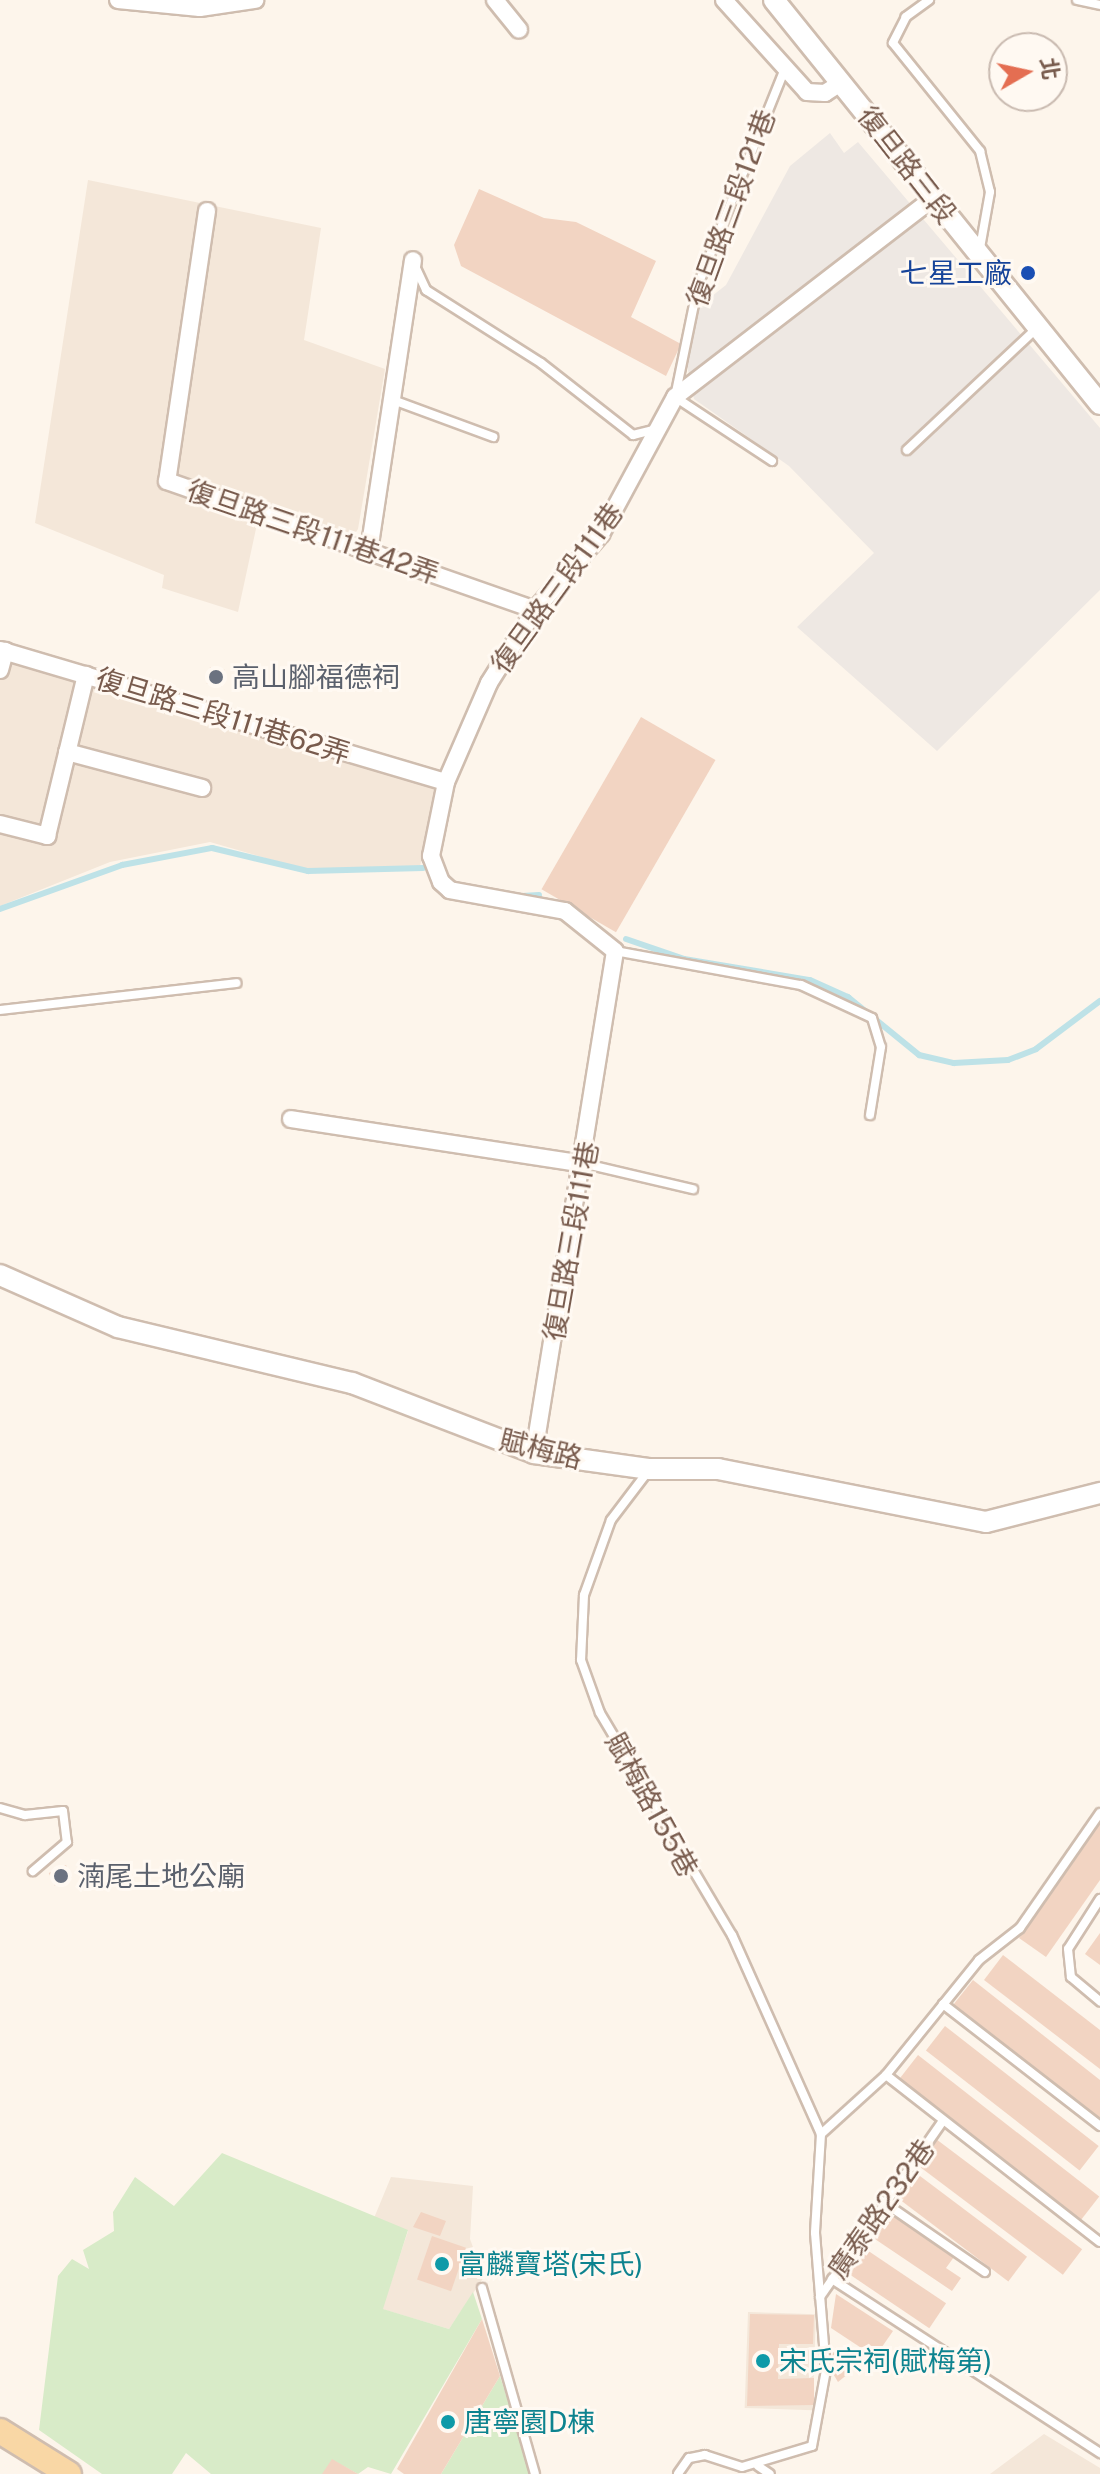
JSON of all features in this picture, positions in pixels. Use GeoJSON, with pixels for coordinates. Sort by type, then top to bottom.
{"type":"FeatureCollection","features":[{"type":"Feature","properties":{"kind":"main road"},"geometry":{"type":"LineString","coordinates":[[0,2431],[69,2474]]}},
{"type":"Feature","properties":{"kind":"street"},"geometry":{"type":"LineString","coordinates":[[118,0],[187,8],[255,0]]}},
{"type":"Feature","properties":{"kind":"street"},"geometry":{"type":"LineString","coordinates":[[495,0],[519,30]]}},
{"type":"Feature","properties":{"kind":"street"},"geometry":{"type":"LineString","coordinates":[[724,0],[807,92],[825,93],[842,82]]}},
{"type":"Feature","properties":{"kind":"street","name":"復旦路三段"},"geometry":{"type":"LineString","coordinates":[[774,0],[1036,329],[1100,404]]}},
{"type":"Feature","properties":{"kind":"street","name":"復旦路三段111巷"},"geometry":{"type":"LineString","coordinates":[[534,1453],[586,1164],[615,951],[565,911],[450,890],[441,882],[431,856],[446,782],[489,683],[535,610],[601,534],[653,430],[675,397],[933,198]]}},
{"type":"Feature","properties":{"kind":"street","name":"復旦路三段111巷42弄"},"geometry":{"type":"LineString","coordinates":[[207,211],[167,481],[535,610]]}},
{"type":"Feature","properties":{"kind":"street"},"geometry":{"type":"LineString","coordinates":[[369,551],[413,260]]}},
{"type":"Feature","properties":{"kind":"street"},"geometry":{"type":"LineString","coordinates":[[0,670],[2,650]]}},
{"type":"Feature","properties":{"kind":"street","name":"復旦路三段111巷62弄"},"geometry":{"type":"LineString","coordinates":[[2,650],[446,782]]}},
{"type":"Feature","properties":{"kind":"street"},"geometry":{"type":"LineString","coordinates":[[0,824],[47,836],[86,675]]}},
{"type":"Feature","properties":{"kind":"street"},"geometry":{"type":"LineString","coordinates":[[67,752],[202,788]]}},
{"type":"Feature","properties":{"kind":"street"},"geometry":{"type":"LineString","coordinates":[[291,1119],[586,1164]]}},
{"type":"Feature","properties":{"kind":"street","name":"賦梅路"},"geometry":{"type":"LineString","coordinates":[[0,1275],[118,1327],[352,1383],[534,1453],[650,1469],[718,1469],[986,1522],[1100,1493]]}},
{"type":"Feature","properties":{"kind":"lane"},"geometry":{"type":"LineString","coordinates":[[929,0],[906,17],[893,43],[980,151],[990,175],[978,257]]}},
{"type":"Feature","properties":{"kind":"lane"},"geometry":{"type":"LineString","coordinates":[[1077,0],[1100,5]]}},
{"type":"Feature","properties":{"kind":"lane","name":"復旦路三段121巷"},"geometry":{"type":"LineString","coordinates":[[675,397],[698,285],[785,69]]}},
{"type":"Feature","properties":{"kind":"lane"},"geometry":{"type":"LineString","coordinates":[[413,260],[426,290],[541,363],[633,435],[653,430]]}},
{"type":"Feature","properties":{"kind":"lane"},"geometry":{"type":"LineString","coordinates":[[907,450],[1036,329]]}},
{"type":"Feature","properties":{"kind":"lane"},"geometry":{"type":"LineString","coordinates":[[675,397],[772,461]]}},
{"type":"Feature","properties":{"kind":"lane"},"geometry":{"type":"LineString","coordinates":[[392,400],[493,437]]}},
{"type":"Feature","properties":{"kind":"lane"},"geometry":{"type":"LineString","coordinates":[[615,951],[801,985],[872,1018],[881,1047],[870,1115]]}},
{"type":"Feature","properties":{"kind":"lane"},"geometry":{"type":"LineString","coordinates":[[0,1010],[236,983]]}},
{"type":"Feature","properties":{"kind":"lane"},"geometry":{"type":"LineString","coordinates":[[586,1164],[693,1189]]}},
{"type":"Feature","properties":{"kind":"lane","name":"賦梅路155巷"},"geometry":{"type":"LineString","coordinates":[[650,1469],[611,1520],[584,1595],[581,1660],[600,1713],[732,1935],[821,2134]]}},
{"type":"Feature","properties":{"kind":"lane"},"geometry":{"type":"LineString","coordinates":[[0,1808],[25,1815],[63,1811],[67,1842],[33,1871]]}},
{"type":"Feature","properties":{"kind":"lane"},"geometry":{"type":"LineString","coordinates":[[678,2474],[689,2458],[705,2455],[742,2467],[758,2466],[812,2446],[826,2370],[819,2298],[821,2134],[886,2075],[979,1960],[1020,1928],[1100,1813]]}},
{"type":"Feature","properties":{"kind":"lane"},"geometry":{"type":"LineString","coordinates":[[1100,1899],[1068,1949],[1071,1977],[1100,2001]]}},
{"type":"Feature","properties":{"kind":"lane"},"geometry":{"type":"LineString","coordinates":[[943,2004],[1100,2126]]}},
{"type":"Feature","properties":{"kind":"lane","name":"廣泰路232巷"},"geometry":{"type":"LineString","coordinates":[[886,2075],[1100,2242]]}},
{"type":"Feature","properties":{"kind":"lane","name":"廣泰路232巷"},"geometry":{"type":"LineString","coordinates":[[819,2298],[882,2201],[943,2121]]}},
{"type":"Feature","properties":{"kind":"lane"},"geometry":{"type":"LineString","coordinates":[[882,2201],[985,2272]]}},
{"type":"Feature","properties":{"kind":"lane"},"geometry":{"type":"LineString","coordinates":[[832,2279],[1100,2453]]}},
{"type":"Feature","properties":{"kind":"lane"},"geometry":{"type":"LineString","coordinates":[[482,2288],[535,2474]]}},
{"type":"Feature","properties":{"kind":"lane"},"geometry":{"type":"LineString","coordinates":[[758,2466],[770,2474]]}},
{"type":"Feature","properties":{"kind":"lane"},"geometry":{"type":"LineString","coordinates":[[733,2474],[742,2467]]}},
{"type":"Feature","properties":{"kind":"shaded area"},"geometry":{"type":"Polygon","coordinates":[[[830,133],[844,153],[858,142],[1100,428],[1100,590],[937,751],[797,627],[874,553],[789,466],[694,399],[687,365],[703,289],[712,296],[726,285],[790,166],[830,133]]]}},
{"type":"Feature","properties":{"kind":"shaded area"},"geometry":{"type":"Polygon","coordinates":[[[88,180],[321,228],[304,340],[385,369],[358,529],[354,535],[276,509],[257,524],[238,612],[162,588],[164,575],[35,523],[88,180]]]}},
{"type":"Feature","properties":{"kind":"shaded area"},"geometry":{"type":"Polygon","coordinates":[[[0,656],[435,789],[420,867],[307,870],[210,842],[110,862],[0,906],[0,656]]]}},
{"type":"Feature","properties":{"kind":"shaded area"},"geometry":{"type":"Polygon","coordinates":[[[391,2177],[473,2186],[470,2239],[484,2277],[449,2329],[382,2309],[408,2231],[374,2218],[391,2177]]]}},
{"type":"Feature","properties":{"kind":"shaded area","name":"宋氏宗祠(賦梅第)"},"geometry":{"type":"Polygon","coordinates":[[[748,2312],[816,2314],[813,2410],[745,2408],[748,2312]]]}},
{"type":"Feature","properties":{"kind":"shaded area"},"geometry":{"type":"Polygon","coordinates":[[[1044,2434],[1100,2468],[1100,2474],[990,2474],[1044,2434]]]}},
{"type":"Feature","properties":{"kind":"green space"},"geometry":{"type":"Polygon","coordinates":[[[222,2153],[408,2230],[383,2309],[449,2329],[473,2292],[482,2319],[391,2474],[368,2467],[358,2474],[332,2460],[323,2474],[211,2474],[186,2453],[172,2474],[102,2474],[39,2430],[58,2276],[72,2259],[89,2269],[83,2250],[114,2231],[113,2212],[135,2177],[174,2206],[222,2153]]]}},
{"type":"Feature","properties":{"kind":"green space"},"geometry":{"type":"Polygon","coordinates":[[[500,2376],[531,2474],[441,2474],[500,2376]]]}},
{"type":"Feature","properties":{"kind":"building"},"geometry":{"type":"Polygon","coordinates":[[[479,189],[544,218],[576,222],[656,261],[631,317],[681,344],[666,376],[461,266],[454,245],[479,189]]]}},
{"type":"Feature","properties":{"kind":"building","name":"高山腳福德祠"},"geometry":{"type":"Polygon","coordinates":[[[210,667],[225,670],[221,687],[207,684],[210,667]]]}},
{"type":"Feature","properties":{"kind":"building"},"geometry":{"type":"Polygon","coordinates":[[[641,717],[715,760],[616,932],[542,889],[641,717]]]}},
{"type":"Feature","properties":{"kind":"building"},"geometry":{"type":"Polygon","coordinates":[[[1100,1822],[1100,1880],[1046,1957],[1019,1938],[1100,1822]]]}},
{"type":"Feature","properties":{"kind":"building","name":"湳尾土地公廟"},"geometry":{"type":"Polygon","coordinates":[[[66,1865],[72,1878],[55,1886],[49,1873],[66,1865]]]}},
{"type":"Feature","properties":{"kind":"building"},"geometry":{"type":"Polygon","coordinates":[[[1100,1933],[1100,1965],[1085,1954],[1100,1933]]]}},
{"type":"Feature","properties":{"kind":"building"},"geometry":{"type":"Polygon","coordinates":[[[1003,1955],[1100,2030],[1100,2069],[984,1980],[1003,1955]]]}},
{"type":"Feature","properties":{"kind":"building"},"geometry":{"type":"Polygon","coordinates":[[[973,1980],[1100,2080],[1100,2120],[953,2005],[973,1980]]]}},
{"type":"Feature","properties":{"kind":"building"},"geometry":{"type":"Polygon","coordinates":[[[945,2026],[1099,2146],[1080,2170],[926,2050],[945,2026]]]}},
{"type":"Feature","properties":{"kind":"building"},"geometry":{"type":"Polygon","coordinates":[[[918,2055],[1099,2197],[1080,2221],[899,2079],[918,2055]]]}},
{"type":"Feature","properties":{"kind":"building"},"geometry":{"type":"Polygon","coordinates":[[[936,2139],[1082,2249],[1063,2275],[917,2165],[936,2139]]]}},
{"type":"Feature","properties":{"kind":"building"},"geometry":{"type":"Polygon","coordinates":[[[916,2173],[1027,2257],[1008,2281],[897,2198],[916,2173]]]}},
{"type":"Feature","properties":{"kind":"building"},"geometry":{"type":"Polygon","coordinates":[[[885,2210],[954,2257],[946,2268],[961,2278],[952,2291],[869,2235],[885,2210]]]}},
{"type":"Feature","properties":{"kind":"building"},"geometry":{"type":"Polygon","coordinates":[[[421,2212],[446,2221],[440,2236],[413,2227],[421,2212]]]}},
{"type":"Feature","properties":{"kind":"building","name":"富麟寶塔(宋氏)"},"geometry":{"type":"Polygon","coordinates":[[[432,2236],[466,2248],[451,2291],[417,2279],[432,2236]]]}},
{"type":"Feature","properties":{"kind":"building"},"geometry":{"type":"Polygon","coordinates":[[[864,2248],[946,2303],[929,2328],[847,2273],[864,2248]]]}},
{"type":"Feature","properties":{"kind":"building"},"geometry":{"type":"Polygon","coordinates":[[[836,2294],[893,2331],[875,2357],[831,2328],[836,2294]]]}},
{"type":"Feature","properties":{"kind":"building","name":"宋氏宗祠(賦梅第)"},"geometry":{"type":"Polygon","coordinates":[[[750,2314],[814,2315],[813,2344],[779,2344],[778,2379],[814,2378],[814,2405],[747,2406],[750,2314]]]}},
{"type":"Feature","properties":{"kind":"building","name":"唐寧園D棟"},"geometry":{"type":"Polygon","coordinates":[[[482,2319],[500,2376],[441,2474],[404,2474],[397,2469],[482,2319]]]}},
{"type":"Feature","properties":{"kind":"building"},"geometry":{"type":"Polygon","coordinates":[[[835,2347],[859,2365],[838,2382],[829,2367],[835,2347]]]}},
{"type":"Feature","properties":{"kind":"building"},"geometry":{"type":"Polygon","coordinates":[[[332,2459],[358,2474],[322,2474],[332,2459]]]}},
{"type":"Feature","properties":{"kind":"waterway"},"geometry":{"type":"LineString","coordinates":[[0,909],[122,865],[212,848],[308,871],[423,868]]}},
{"type":"Feature","properties":{"kind":"waterway"},"geometry":{"type":"LineString","coordinates":[[522,896],[539,895]]}},
{"type":"Feature","properties":{"kind":"waterway"},"geometry":{"type":"LineString","coordinates":[[626,939],[684,959],[810,980],[848,997],[919,1055],[954,1063],[1008,1060],[1036,1049],[1100,1001]]}},
{"type":"Feature","properties":{"kind":"place","name":"七星工廠"},"geometry":{"type":"Point","coordinates":[1028,273]}},
{"type":"Feature","properties":{"kind":"place","name":"高山腳福德祠"},"geometry":{"type":"Point","coordinates":[216,677]}},
{"type":"Feature","properties":{"kind":"place","name":"湳尾土地公廟"},"geometry":{"type":"Point","coordinates":[61,1876]}},
{"type":"Feature","properties":{"kind":"place","name":"富麟寶塔(宋氏)"},"geometry":{"type":"Point","coordinates":[442,2264]}},
{"type":"Feature","properties":{"kind":"place","name":"宋氏宗祠(賦梅第)"},"geometry":{"type":"Point","coordinates":[763,2361]}},
{"type":"Feature","properties":{"kind":"place","name":"唐寧園D棟"},"geometry":{"type":"Point","coordinates":[448,2422]}}]}
